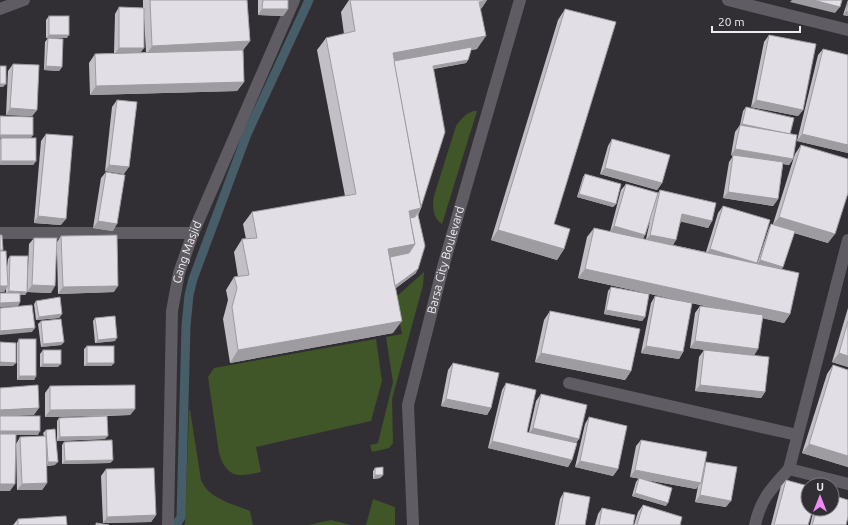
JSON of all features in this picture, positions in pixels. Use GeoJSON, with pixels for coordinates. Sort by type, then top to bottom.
{"type":"FeatureCollection","features":[{"type":"Feature","properties":{"kind":"street"},"geometry":{"type":"LineString","coordinates":[[0,9],[24,0]]}},
{"type":"Feature","properties":{"kind":"street","name":"Gang Masjid"},"geometry":{"type":"LineString","coordinates":[[168,525],[172,311],[179,273],[193,233],[294,0]]}},
{"type":"Feature","properties":{"kind":"street","name":"Barsa City Boulevard"},"geometry":{"type":"LineString","coordinates":[[413,525],[408,405],[443,267],[520,0]]}},
{"type":"Feature","properties":{"kind":"street"},"geometry":{"type":"LineString","coordinates":[[728,0],[848,30]]}},
{"type":"Feature","properties":{"kind":"street"},"geometry":{"type":"LineString","coordinates":[[0,233],[193,233]]}},
{"type":"Feature","properties":{"kind":"street"},"geometry":{"type":"LineString","coordinates":[[755,525],[762,501],[771,488],[789,469],[846,255],[848,240]]}},
{"type":"Feature","properties":{"kind":"street"},"geometry":{"type":"LineString","coordinates":[[569,383],[797,435]]}},
{"type":"Feature","properties":{"kind":"street"},"geometry":{"type":"LineString","coordinates":[[789,469],[848,484]]}},
{"type":"Feature","properties":{"kind":"green space"},"geometry":{"type":"Polygon","coordinates":[[[474,111],[477,111],[442,224],[435,216],[433,204],[434,196],[456,126],[461,119],[474,111]]]}},
{"type":"Feature","properties":{"kind":"green space"},"geometry":{"type":"Polygon","coordinates":[[[424,272],[423,285],[392,399],[393,443],[389,448],[372,452],[370,445],[378,443],[393,382],[386,337],[402,334],[395,298],[424,272]]]}},
{"type":"Feature","properties":{"kind":"green space"},"geometry":{"type":"Polygon","coordinates":[[[376,339],[382,381],[371,421],[256,447],[261,472],[240,475],[230,472],[226,468],[219,453],[208,377],[214,368],[376,339]]]}},
{"type":"Feature","properties":{"kind":"green space"},"geometry":{"type":"Polygon","coordinates":[[[189,410],[201,480],[210,492],[222,500],[250,511],[253,525],[184,525],[189,410]]]}},
{"type":"Feature","properties":{"kind":"green space"},"geometry":{"type":"Polygon","coordinates":[[[373,499],[395,507],[395,525],[366,525],[373,499]]]}},
{"type":"Feature","properties":{"kind":"green space"},"geometry":{"type":"Polygon","coordinates":[[[331,520],[351,525],[308,525],[331,520]]]}},
{"type":"Feature","properties":{"kind":"building"},"geometry":{"type":"Polygon","coordinates":[[[150,0],[247,0],[250,41],[152,46],[150,0]]]}},
{"type":"Feature","properties":{"kind":"building"},"geometry":{"type":"Polygon","coordinates":[[[263,0],[288,0],[288,9],[262,9],[263,0]]]}},
{"type":"Feature","properties":{"kind":"building"},"geometry":{"type":"Polygon","coordinates":[[[350,0],[487,0],[479,2],[486,36],[393,53],[421,208],[409,211],[415,244],[388,249],[402,321],[238,350],[232,307],[237,288],[234,277],[249,275],[242,239],[257,238],[252,212],[356,194],[326,38],[355,31],[350,0]]]}},
{"type":"Feature","properties":{"kind":"building"},"geometry":{"type":"Polygon","coordinates":[[[813,0],[842,0],[840,7],[813,0]]]}},
{"type":"Feature","properties":{"kind":"building"},"geometry":{"type":"Polygon","coordinates":[[[119,7],[144,8],[144,48],[119,48],[119,7]]]}},
{"type":"Feature","properties":{"kind":"building"},"geometry":{"type":"Polygon","coordinates":[[[565,9],[616,22],[554,224],[570,229],[564,249],[498,230],[565,9]]]}},
{"type":"Feature","properties":{"kind":"building"},"geometry":{"type":"Polygon","coordinates":[[[49,16],[69,16],[69,35],[49,35],[49,16]]]}},
{"type":"Feature","properties":{"kind":"building"},"geometry":{"type":"Polygon","coordinates":[[[769,35],[816,44],[803,110],[756,100],[769,35]]]}},
{"type":"Feature","properties":{"kind":"building"},"geometry":{"type":"Polygon","coordinates":[[[48,38],[63,39],[62,67],[46,66],[48,38]]]}},
{"type":"Feature","properties":{"kind":"building"},"geometry":{"type":"Polygon","coordinates":[[[472,47],[468,60],[433,66],[445,132],[421,207],[394,61],[472,47]]]}},
{"type":"Feature","properties":{"kind":"building"},"geometry":{"type":"Polygon","coordinates":[[[823,49],[848,55],[848,145],[802,134],[823,49]]]}},
{"type":"Feature","properties":{"kind":"building"},"geometry":{"type":"Polygon","coordinates":[[[243,50],[244,82],[96,86],[95,54],[243,50]]]}},
{"type":"Feature","properties":{"kind":"building"},"geometry":{"type":"Polygon","coordinates":[[[13,64],[39,65],[37,110],[10,108],[13,64]]]}},
{"type":"Feature","properties":{"kind":"building"},"geometry":{"type":"Polygon","coordinates":[[[0,66],[6,66],[6,84],[0,84],[0,66]]]}},
{"type":"Feature","properties":{"kind":"building"},"geometry":{"type":"Polygon","coordinates":[[[117,100],[137,102],[129,167],[109,165],[117,100]]]}},
{"type":"Feature","properties":{"kind":"building"},"geometry":{"type":"Polygon","coordinates":[[[746,107],[794,118],[790,134],[742,124],[746,107]]]}},
{"type":"Feature","properties":{"kind":"building"},"geometry":{"type":"Polygon","coordinates":[[[0,116],[33,117],[33,135],[0,135],[0,116]]]}},
{"type":"Feature","properties":{"kind":"building"},"geometry":{"type":"Polygon","coordinates":[[[740,125],[797,135],[793,159],[735,149],[740,125]]]}},
{"type":"Feature","properties":{"kind":"building"},"geometry":{"type":"Polygon","coordinates":[[[46,134],[73,136],[66,219],[38,216],[46,134]]]}},
{"type":"Feature","properties":{"kind":"building"},"geometry":{"type":"Polygon","coordinates":[[[1,138],[36,138],[36,161],[1,161],[1,138]]]}},
{"type":"Feature","properties":{"kind":"building"},"geometry":{"type":"Polygon","coordinates":[[[612,139],[670,155],[662,183],[605,168],[612,139]]]}},
{"type":"Feature","properties":{"kind":"building"},"geometry":{"type":"Polygon","coordinates":[[[801,145],[848,159],[848,193],[835,234],[779,217],[801,145]]]}},
{"type":"Feature","properties":{"kind":"building"},"geometry":{"type":"Polygon","coordinates":[[[733,155],[783,162],[778,199],[728,192],[733,155]]]}},
{"type":"Feature","properties":{"kind":"building"},"geometry":{"type":"Polygon","coordinates":[[[106,172],[125,175],[117,224],[98,221],[106,172]]]}},
{"type":"Feature","properties":{"kind":"building"},"geometry":{"type":"Polygon","coordinates":[[[585,174],[621,184],[616,204],[579,194],[585,174]]]}},
{"type":"Feature","properties":{"kind":"building"},"geometry":{"type":"Polygon","coordinates":[[[626,184],[658,193],[645,235],[614,226],[626,184]]]}},
{"type":"Feature","properties":{"kind":"building"},"geometry":{"type":"Polygon","coordinates":[[[660,190],[716,203],[712,221],[682,214],[676,240],[650,235],[660,190]]]}},
{"type":"Feature","properties":{"kind":"building"},"geometry":{"type":"Polygon","coordinates":[[[723,206],[770,220],[757,263],[710,249],[723,206]]]}},
{"type":"Feature","properties":{"kind":"building"},"geometry":{"type":"Polygon","coordinates":[[[420,209],[418,215],[425,246],[418,269],[395,286],[390,257],[409,253],[415,244],[410,218],[415,217],[420,209]]]}},
{"type":"Feature","properties":{"kind":"building"},"geometry":{"type":"Polygon","coordinates":[[[771,224],[795,231],[783,267],[760,260],[771,224]]]}},
{"type":"Feature","properties":{"kind":"building"},"geometry":{"type":"Polygon","coordinates":[[[594,228],[799,273],[790,314],[585,269],[594,228]]]}},
{"type":"Feature","properties":{"kind":"building"},"geometry":{"type":"Polygon","coordinates":[[[0,235],[2,235],[3,250],[0,250],[0,235]]]}},
{"type":"Feature","properties":{"kind":"building"},"geometry":{"type":"Polygon","coordinates":[[[117,235],[118,286],[63,287],[61,236],[117,235]]]}},
{"type":"Feature","properties":{"kind":"building"},"geometry":{"type":"Polygon","coordinates":[[[34,238],[57,238],[55,286],[32,285],[34,238]]]}},
{"type":"Feature","properties":{"kind":"building"},"geometry":{"type":"Polygon","coordinates":[[[0,251],[6,251],[8,286],[0,286],[0,251]]]}},
{"type":"Feature","properties":{"kind":"building"},"geometry":{"type":"Polygon","coordinates":[[[10,256],[28,256],[27,292],[9,291],[10,256]]]}},
{"type":"Feature","properties":{"kind":"building"},"geometry":{"type":"Polygon","coordinates":[[[611,287],[649,294],[645,317],[606,310],[611,287]]]}},
{"type":"Feature","properties":{"kind":"building"},"geometry":{"type":"Polygon","coordinates":[[[0,293],[20,293],[20,302],[0,303],[0,293]]]}},
{"type":"Feature","properties":{"kind":"building"},"geometry":{"type":"Polygon","coordinates":[[[655,296],[692,303],[683,352],[646,346],[655,296]]]}},
{"type":"Feature","properties":{"kind":"building"},"geometry":{"type":"Polygon","coordinates":[[[60,297],[62,314],[39,317],[36,301],[60,297]]]}},
{"type":"Feature","properties":{"kind":"building"},"geometry":{"type":"Polygon","coordinates":[[[32,305],[35,328],[0,331],[0,308],[32,305]]]}},
{"type":"Feature","properties":{"kind":"building"},"geometry":{"type":"Polygon","coordinates":[[[700,306],[763,315],[758,349],[695,341],[700,306]]]}},
{"type":"Feature","properties":{"kind":"building"},"geometry":{"type":"Polygon","coordinates":[[[550,311],[640,329],[631,371],[541,353],[550,311]]]}},
{"type":"Feature","properties":{"kind":"building"},"geometry":{"type":"Polygon","coordinates":[[[115,316],[117,338],[98,340],[95,318],[115,316]]]}},
{"type":"Feature","properties":{"kind":"building"},"geometry":{"type":"Polygon","coordinates":[[[61,319],[64,342],[43,344],[41,321],[61,319]]]}},
{"type":"Feature","properties":{"kind":"building"},"geometry":{"type":"Polygon","coordinates":[[[848,321],[848,356],[839,353],[848,321]]]}},
{"type":"Feature","properties":{"kind":"building"},"geometry":{"type":"Polygon","coordinates":[[[19,339],[36,339],[36,376],[19,376],[19,339]]]}},
{"type":"Feature","properties":{"kind":"building"},"geometry":{"type":"Polygon","coordinates":[[[0,342],[16,343],[16,363],[0,362],[0,342]]]}},
{"type":"Feature","properties":{"kind":"building"},"geometry":{"type":"Polygon","coordinates":[[[87,346],[114,346],[114,363],[87,363],[87,346]]]}},
{"type":"Feature","properties":{"kind":"building"},"geometry":{"type":"Polygon","coordinates":[[[43,350],[61,350],[61,364],[43,364],[43,350]]]}},
{"type":"Feature","properties":{"kind":"building"},"geometry":{"type":"Polygon","coordinates":[[[704,350],[769,357],[765,392],[700,385],[704,350]]]}},
{"type":"Feature","properties":{"kind":"building"},"geometry":{"type":"Polygon","coordinates":[[[453,363],[499,373],[491,408],[446,399],[453,363]]]}},
{"type":"Feature","properties":{"kind":"building"},"geometry":{"type":"Polygon","coordinates":[[[833,365],[848,370],[848,456],[809,444],[833,365]]]}},
{"type":"Feature","properties":{"kind":"building"},"geometry":{"type":"Polygon","coordinates":[[[506,383],[536,390],[527,432],[577,443],[572,460],[492,441],[506,383]]]}},
{"type":"Feature","properties":{"kind":"building"},"geometry":{"type":"Polygon","coordinates":[[[38,385],[39,408],[0,410],[0,388],[38,385]]]}},
{"type":"Feature","properties":{"kind":"building"},"geometry":{"type":"Polygon","coordinates":[[[135,385],[135,409],[50,410],[50,386],[135,385]]]}},
{"type":"Feature","properties":{"kind":"building"},"geometry":{"type":"Polygon","coordinates":[[[541,394],[587,405],[579,439],[533,428],[541,394]]]}},
{"type":"Feature","properties":{"kind":"building"},"geometry":{"type":"Polygon","coordinates":[[[0,416],[40,416],[40,431],[0,431],[0,416]]]}},
{"type":"Feature","properties":{"kind":"building"},"geometry":{"type":"Polygon","coordinates":[[[107,416],[108,436],[60,437],[59,418],[107,416]]]}},
{"type":"Feature","properties":{"kind":"building"},"geometry":{"type":"Polygon","coordinates":[[[589,417],[627,426],[618,469],[580,461],[589,417]]]}},
{"type":"Feature","properties":{"kind":"building"},"geometry":{"type":"Polygon","coordinates":[[[55,429],[58,462],[48,462],[46,430],[55,429]]]}},
{"type":"Feature","properties":{"kind":"building"},"geometry":{"type":"Polygon","coordinates":[[[0,434],[16,434],[15,484],[0,484],[0,434]]]}},
{"type":"Feature","properties":{"kind":"building"},"geometry":{"type":"Polygon","coordinates":[[[46,436],[47,483],[22,484],[20,437],[46,436]]]}},
{"type":"Feature","properties":{"kind":"building"},"geometry":{"type":"Polygon","coordinates":[[[112,440],[113,460],[65,461],[64,442],[112,440]]]}},
{"type":"Feature","properties":{"kind":"building"},"geometry":{"type":"Polygon","coordinates":[[[641,440],[707,452],[701,483],[635,470],[641,440]]]}},
{"type":"Feature","properties":{"kind":"building"},"geometry":{"type":"Polygon","coordinates":[[[706,462],[737,467],[731,501],[700,495],[706,462]]]}},
{"type":"Feature","properties":{"kind":"building"},"geometry":{"type":"Polygon","coordinates":[[[383,467],[383,475],[375,475],[375,468],[383,467]]]}},
{"type":"Feature","properties":{"kind":"building"},"geometry":{"type":"Polygon","coordinates":[[[154,468],[156,515],[107,517],[106,469],[154,468]]]}},
{"type":"Feature","properties":{"kind":"building"},"geometry":{"type":"Polygon","coordinates":[[[639,478],[672,488],[668,503],[635,493],[639,478]]]}},
{"type":"Feature","properties":{"kind":"building"},"geometry":{"type":"Polygon","coordinates":[[[786,480],[800,484],[800,517],[810,517],[808,525],[774,525],[786,480]]]}},
{"type":"Feature","properties":{"kind":"building"},"geometry":{"type":"Polygon","coordinates":[[[564,492],[590,497],[585,525],[558,525],[564,492]]]}},
{"type":"Feature","properties":{"kind":"building"},"geometry":{"type":"Polygon","coordinates":[[[840,498],[848,500],[848,517],[846,525],[812,525],[814,517],[840,517],[840,498]]]}},
{"type":"Feature","properties":{"kind":"building"},"geometry":{"type":"Polygon","coordinates":[[[643,505],[682,517],[680,525],[637,525],[643,505]]]}},
{"type":"Feature","properties":{"kind":"building"},"geometry":{"type":"Polygon","coordinates":[[[602,508],[635,515],[633,525],[599,525],[602,508]]]}},
{"type":"Feature","properties":{"kind":"building"},"geometry":{"type":"Polygon","coordinates":[[[66,516],[67,525],[18,525],[18,519],[66,516]]]}},
{"type":"Feature","properties":{"kind":"building"},"geometry":{"type":"Polygon","coordinates":[[[96,523],[109,525],[96,525],[96,523]]]}},
{"type":"Feature","properties":{"kind":"waterway"},"geometry":{"type":"LineString","coordinates":[[176,525],[181,517],[186,326],[189,295],[193,279],[247,134],[309,0]]}}]}
